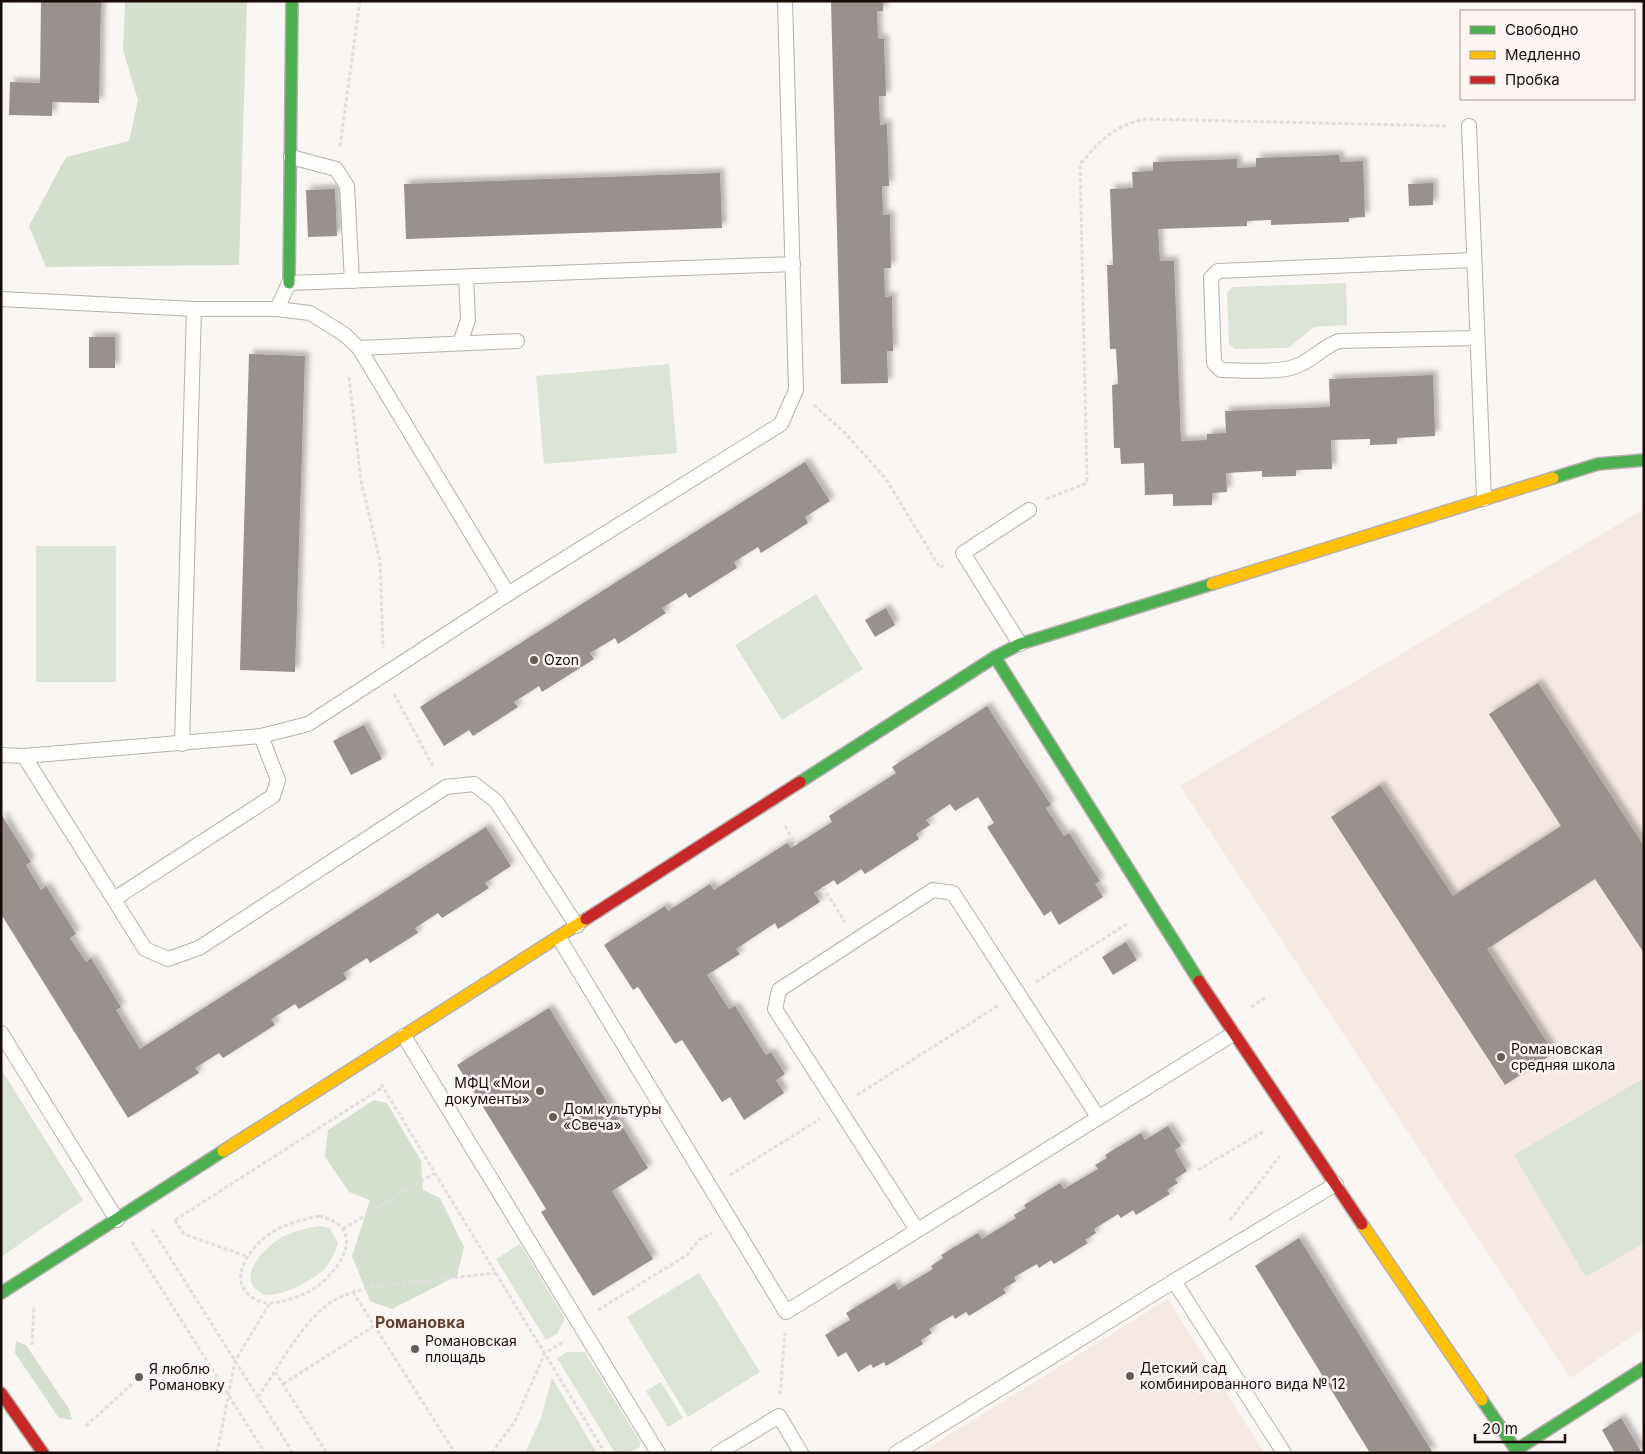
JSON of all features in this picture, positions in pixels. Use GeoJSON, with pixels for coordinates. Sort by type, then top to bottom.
{"type":"FeatureCollection","features":[{"type":"Feature","properties":{"kind":"street"},"geometry":{"type":"LineString","coordinates":[[289,282],[292,1]]}},
{"type":"Feature","properties":{"kind":"street"},"geometry":{"type":"LineString","coordinates":[[1,1294],[995,657],[1020,644],[1598,464],[1644,460]]}},
{"type":"Feature","properties":{"kind":"street"},"geometry":{"type":"LineString","coordinates":[[995,657],[1233,1034],[1517,1451],[1644,1368]]}},
{"type":"Feature","properties":{"kind":"street"},"geometry":{"type":"LineString","coordinates":[[1,1393],[43,1453]]}},
{"type":"Feature","properties":{"kind":"lane"},"geometry":{"type":"LineString","coordinates":[[1,756],[24,756],[182,744],[262,736],[308,724],[508,594],[781,424],[796,390],[785,1]]}},
{"type":"Feature","properties":{"kind":"lane"},"geometry":{"type":"LineString","coordinates":[[1469,126],[1484,499]]}},
{"type":"Feature","properties":{"kind":"lane"},"geometry":{"type":"LineString","coordinates":[[291,157],[336,169],[347,186],[352,281]]}},
{"type":"Feature","properties":{"kind":"lane"},"geometry":{"type":"LineString","coordinates":[[1474,260],[1218,271],[1211,278],[1214,363],[1221,370],[1286,369],[1300,365],[1325,347],[1339,341],[1477,338]]}},
{"type":"Feature","properties":{"kind":"lane"},"geometry":{"type":"LineString","coordinates":[[277,309],[289,282],[793,264]]}},
{"type":"Feature","properties":{"kind":"lane"},"geometry":{"type":"LineString","coordinates":[[460,343],[468,320],[466,277]]}},
{"type":"Feature","properties":{"kind":"lane"},"geometry":{"type":"LineString","coordinates":[[1,299],[194,309],[277,309],[310,314],[344,334],[359,348],[508,594]]}},
{"type":"Feature","properties":{"kind":"lane"},"geometry":{"type":"LineString","coordinates":[[182,744],[194,309]]}},
{"type":"Feature","properties":{"kind":"lane"},"geometry":{"type":"LineString","coordinates":[[359,348],[517,341]]}},
{"type":"Feature","properties":{"kind":"lane"},"geometry":{"type":"LineString","coordinates":[[1020,644],[963,553],[1029,510]]}},
{"type":"Feature","properties":{"kind":"lane"},"geometry":{"type":"LineString","coordinates":[[114,898],[273,796],[278,780],[262,736]]}},
{"type":"Feature","properties":{"kind":"lane"},"geometry":{"type":"LineString","coordinates":[[24,756],[146,949],[168,959],[199,948],[446,787],[474,784],[496,801],[577,926]]}},
{"type":"Feature","properties":{"kind":"lane"},"geometry":{"type":"LineString","coordinates":[[917,1230],[775,1009],[779,990],[933,890],[953,893],[1098,1117]]}},
{"type":"Feature","properties":{"kind":"lane"},"geometry":{"type":"LineString","coordinates":[[559,938],[786,1312],[1233,1034]]}},
{"type":"Feature","properties":{"kind":"lane"},"geometry":{"type":"LineString","coordinates":[[1,1033],[117,1220]]}},
{"type":"Feature","properties":{"kind":"lane"},"geometry":{"type":"LineString","coordinates":[[404,1036],[658,1453]]}},
{"type":"Feature","properties":{"kind":"lane"},"geometry":{"type":"LineString","coordinates":[[896,1453],[1174,1281],[1336,1184]]}},
{"type":"Feature","properties":{"kind":"lane"},"geometry":{"type":"LineString","coordinates":[[1174,1281],[1284,1453]]}},
{"type":"Feature","properties":{"kind":"lane"},"geometry":{"type":"LineString","coordinates":[[718,1453],[779,1416],[802,1453]]}},
{"type":"Feature","properties":{"kind":"path"},"geometry":{"type":"LineString","coordinates":[[336,169],[360,1]]}},
{"type":"Feature","properties":{"kind":"path"},"geometry":{"type":"LineString","coordinates":[[1029,510],[1048,498],[1087,484],[1080,164],[1103,137],[1128,123],[1145,119],[1469,126]]}},
{"type":"Feature","properties":{"kind":"path"},"geometry":{"type":"LineString","coordinates":[[349,374],[361,482],[380,560],[384,676],[428,758]]}},
{"type":"Feature","properties":{"kind":"path"},"geometry":{"type":"LineString","coordinates":[[796,390],[845,433],[886,479],[940,568]]}},
{"type":"Feature","properties":{"kind":"path"},"geometry":{"type":"LineString","coordinates":[[783,824],[796,845]]}},
{"type":"Feature","properties":{"kind":"path"},"geometry":{"type":"LineString","coordinates":[[823,887],[856,940]]}},
{"type":"Feature","properties":{"kind":"path"},"geometry":{"type":"LineString","coordinates":[[710,1188],[1153,908]]}},
{"type":"Feature","properties":{"kind":"path"},"geometry":{"type":"LineString","coordinates":[[379,1080],[605,1453]]}},
{"type":"Feature","properties":{"kind":"path"},"geometry":{"type":"LineString","coordinates":[[175,1220],[383,1087]]}},
{"type":"Feature","properties":{"kind":"path"},"geometry":{"type":"LineString","coordinates":[[1198,1170],[1289,1116]]}},
{"type":"Feature","properties":{"kind":"path"},"geometry":{"type":"LineString","coordinates":[[1224,1228],[1284,1151]]}},
{"type":"Feature","properties":{"kind":"path"},"geometry":{"type":"LineString","coordinates":[[343,1229],[435,1173]]}},
{"type":"Feature","properties":{"kind":"path"},"geometry":{"type":"LineString","coordinates":[[158,1194],[184,1234],[248,1257]]}},
{"type":"Feature","properties":{"kind":"path"},"geometry":{"type":"LineString","coordinates":[[138,1207],[293,1453]]}},
{"type":"Feature","properties":{"kind":"path"},"geometry":{"type":"LineString","coordinates":[[319,1216],[334,1220],[343,1229],[348,1243],[332,1274],[314,1289],[292,1299],[270,1303],[256,1300],[246,1292],[240,1280],[241,1268],[248,1257],[258,1244],[274,1231],[300,1220],[319,1216]]}},
{"type":"Feature","properties":{"kind":"path"},"geometry":{"type":"LineString","coordinates":[[117,1220],[265,1453]]}},
{"type":"Feature","properties":{"kind":"path"},"geometry":{"type":"LineString","coordinates":[[578,1322],[687,1255],[699,1240],[731,1221]]}},
{"type":"Feature","properties":{"kind":"path"},"geometry":{"type":"LineString","coordinates":[[258,1397],[310,1321],[332,1302],[353,1292],[371,1287],[496,1273]]}},
{"type":"Feature","properties":{"kind":"path"},"geometry":{"type":"LineString","coordinates":[[353,1292],[454,1453]]}},
{"type":"Feature","properties":{"kind":"path"},"geometry":{"type":"LineString","coordinates":[[217,1453],[235,1361],[270,1303]]}},
{"type":"Feature","properties":{"kind":"path"},"geometry":{"type":"LineString","coordinates":[[779,1416],[786,1312]]}},
{"type":"Feature","properties":{"kind":"path"},"geometry":{"type":"LineString","coordinates":[[283,1384],[374,1326]]}},
{"type":"Feature","properties":{"kind":"path"},"geometry":{"type":"LineString","coordinates":[[492,1453],[516,1421],[545,1353]]}},
{"type":"Feature","properties":{"kind":"path"},"geometry":{"type":"LineString","coordinates":[[275,1372],[327,1453]]}},
{"type":"Feature","properties":{"kind":"path"},"geometry":{"type":"LineString","coordinates":[[86,1426],[132,1384]]}},
{"type":"Feature","properties":{"kind":"shaded area"},"geometry":{"type":"Polygon","coordinates":[[[1346,283],[1347,325],[1314,327],[1288,348],[1235,349],[1229,344],[1227,292],[1233,287],[1346,283]]]}},
{"type":"Feature","properties":{"kind":"shaded area"},"geometry":{"type":"Polygon","coordinates":[[[669,364],[677,453],[544,464],[536,376],[669,364]]]}},
{"type":"Feature","properties":{"kind":"shaded area","name":"Романовская средняя школа"},"geometry":{"type":"Polygon","coordinates":[[[1644,509],[1644,1328],[1570,1378],[1180,786],[1644,509]]]}},
{"type":"Feature","properties":{"kind":"shaded area"},"geometry":{"type":"Polygon","coordinates":[[[36,546],[116,546],[116,682],[36,682],[36,546]]]}},
{"type":"Feature","properties":{"kind":"shaded area"},"geometry":{"type":"Polygon","coordinates":[[[816,594],[863,669],[782,720],[735,645],[816,594]]]}},
{"type":"Feature","properties":{"kind":"shaded area"},"geometry":{"type":"Polygon","coordinates":[[[1,1069],[83,1200],[1,1257],[1,1069]]]}},
{"type":"Feature","properties":{"kind":"shaded area"},"geometry":{"type":"Polygon","coordinates":[[[1644,1078],[1644,1243],[1586,1277],[1514,1155],[1644,1078]]]}},
{"type":"Feature","properties":{"kind":"shaded area"},"geometry":{"type":"Polygon","coordinates":[[[319,1226],[330,1228],[338,1243],[330,1261],[321,1272],[295,1288],[276,1294],[268,1295],[261,1293],[254,1287],[251,1280],[251,1272],[254,1264],[266,1250],[288,1234],[319,1226]]]}},
{"type":"Feature","properties":{"kind":"shaded area"},"geometry":{"type":"Polygon","coordinates":[[[520,1244],[565,1318],[557,1334],[546,1340],[496,1259],[520,1244]]]}},
{"type":"Feature","properties":{"kind":"shaded area"},"geometry":{"type":"Polygon","coordinates":[[[699,1273],[760,1372],[688,1417],[627,1317],[699,1273]]]}},
{"type":"Feature","properties":{"kind":"shaded area","name":"Детский сад комбинированного вида № 12"},"geometry":{"type":"Polygon","coordinates":[[[1168,1299],[1264,1453],[920,1453],[1168,1299]]]}},
{"type":"Feature","properties":{"kind":"shaded area"},"geometry":{"type":"Polygon","coordinates":[[[567,1352],[585,1352],[641,1443],[639,1448],[626,1453],[615,1453],[557,1358],[567,1352]]]}},
{"type":"Feature","properties":{"kind":"shaded area"},"geometry":{"type":"Polygon","coordinates":[[[552,1378],[597,1453],[525,1453],[541,1418],[552,1378]]]}},
{"type":"Feature","properties":{"kind":"shaded area"},"geometry":{"type":"Polygon","coordinates":[[[661,1382],[683,1418],[668,1427],[646,1391],[661,1382]]]}},
{"type":"Feature","properties":{"kind":"green space"},"geometry":{"type":"Polygon","coordinates":[[[125,1],[247,1],[239,265],[46,267],[29,226],[66,157],[129,141],[138,100],[123,50],[125,1]]]}},
{"type":"Feature","properties":{"kind":"green space"},"geometry":{"type":"Polygon","coordinates":[[[374,1100],[387,1103],[421,1161],[423,1190],[440,1198],[464,1247],[457,1276],[392,1309],[370,1301],[352,1256],[370,1200],[349,1192],[325,1157],[328,1130],[374,1100]]]}},
{"type":"Feature","properties":{"kind":"green space"},"geometry":{"type":"Polygon","coordinates":[[[16,1341],[26,1345],[69,1409],[72,1420],[59,1418],[15,1353],[16,1341]]]}},
{"type":"Feature","properties":{"kind":"building"},"geometry":{"type":"Polygon","coordinates":[[[41,1],[101,1],[99,103],[52,102],[52,116],[9,115],[10,82],[40,83],[41,1]]]}},
{"type":"Feature","properties":{"kind":"building"},"geometry":{"type":"Polygon","coordinates":[[[831,1],[883,1],[883,11],[877,11],[878,39],[884,39],[886,96],[879,96],[880,125],[887,124],[889,186],[882,186],[883,215],[890,215],[891,268],[884,268],[885,297],[892,296],[893,351],[887,351],[888,383],[841,384],[831,1]]]}},
{"type":"Feature","properties":{"kind":"building"},"geometry":{"type":"Polygon","coordinates":[[[1339,155],[1340,162],[1363,161],[1365,217],[1349,218],[1349,222],[1271,225],[1271,220],[1247,221],[1247,226],[1158,229],[1160,261],[1174,261],[1181,441],[1207,440],[1207,434],[1226,433],[1225,411],[1330,407],[1329,379],[1433,375],[1435,436],[1397,438],[1397,444],[1370,445],[1370,439],[1331,440],[1332,469],[1296,470],[1296,476],[1262,477],[1262,471],[1226,473],[1227,492],[1212,493],[1212,505],[1173,506],[1173,494],[1145,495],[1144,463],[1121,464],[1120,448],[1114,448],[1112,385],[1118,384],[1116,349],[1110,349],[1107,265],[1113,265],[1110,189],[1133,188],[1132,172],[1153,171],[1153,162],[1237,159],[1237,168],[1256,167],[1256,158],[1339,155]]]}},
{"type":"Feature","properties":{"kind":"building"},"geometry":{"type":"Polygon","coordinates":[[[720,173],[722,228],[406,239],[404,184],[720,173]]]}},
{"type":"Feature","properties":{"kind":"building"},"geometry":{"type":"Polygon","coordinates":[[[1433,183],[1433,205],[1409,206],[1408,184],[1433,183]]]}},
{"type":"Feature","properties":{"kind":"building"},"geometry":{"type":"Polygon","coordinates":[[[335,189],[337,236],[308,237],[306,190],[335,189]]]}},
{"type":"Feature","properties":{"kind":"building"},"geometry":{"type":"Polygon","coordinates":[[[89,337],[115,337],[115,368],[89,368],[89,337]]]}},
{"type":"Feature","properties":{"kind":"building"},"geometry":{"type":"Polygon","coordinates":[[[249,354],[305,356],[295,672],[240,670],[249,354]]]}},
{"type":"Feature","properties":{"kind":"building"},"geometry":{"type":"Polygon","coordinates":[[[805,462],[830,501],[805,517],[808,523],[761,553],[758,547],[734,562],[737,568],[689,598],[686,593],[662,608],[666,613],[618,644],[615,638],[590,653],[594,659],[542,692],[539,686],[514,702],[518,707],[473,736],[469,730],[444,746],[420,707],[805,462]]]}},
{"type":"Feature","properties":{"kind":"building"},"geometry":{"type":"Polygon","coordinates":[[[886,608],[895,625],[875,637],[865,620],[886,608]]]}},
{"type":"Feature","properties":{"kind":"building"},"geometry":{"type":"Polygon","coordinates":[[[1538,683],[1644,846],[1644,953],[1595,879],[1487,949],[1554,1053],[1505,1085],[1331,817],[1380,785],[1453,896],[1561,826],[1489,714],[1538,683]]]}},
{"type":"Feature","properties":{"kind":"building"},"geometry":{"type":"Polygon","coordinates":[[[987,706],[1051,805],[1046,808],[1064,836],[1069,833],[1100,881],[1095,884],[1103,897],[1059,925],[1051,911],[1044,916],[987,827],[994,823],[978,797],[955,811],[950,804],[926,820],[930,825],[916,834],[919,839],[865,874],[861,869],[837,885],[834,880],[823,887],[814,893],[820,902],[778,929],[775,923],[736,949],[740,954],[707,975],[729,1009],[735,1006],[766,1055],[771,1052],[785,1074],[776,1080],[784,1093],[744,1120],[730,1097],[722,1102],[682,1040],[675,1044],[638,987],[633,990],[604,945],[665,906],[668,911],[710,884],[714,890],[787,843],[791,848],[832,822],[829,816],[896,773],[892,767],[987,706]]]}},
{"type":"Feature","properties":{"kind":"building"},"geometry":{"type":"Polygon","coordinates":[[[364,725],[382,759],[351,775],[333,741],[364,725]]]}},
{"type":"Feature","properties":{"kind":"building"},"geometry":{"type":"Polygon","coordinates":[[[1,814],[31,862],[26,865],[41,890],[46,886],[76,934],[70,938],[86,962],[91,958],[121,1007],[116,1010],[140,1049],[486,827],[511,866],[485,883],[489,888],[442,918],[438,913],[415,928],[418,933],[370,963],[367,958],[343,973],[347,979],[299,1009],[295,1004],[271,1019],[275,1025],[223,1058],[219,1053],[195,1068],[199,1073],[128,1118],[1,914],[1,814]]]}},
{"type":"Feature","properties":{"kind":"building"},"geometry":{"type":"Polygon","coordinates":[[[1126,942],[1137,960],[1113,975],[1102,957],[1126,942]]]}},
{"type":"Feature","properties":{"kind":"building","name":"Дом культуры «Свеча»"},"geometry":{"type":"Polygon","coordinates":[[[549,1008],[648,1168],[612,1191],[653,1259],[593,1296],[541,1212],[546,1209],[457,1065],[549,1008]]]}},
{"type":"Feature","properties":{"kind":"building"},"geometry":{"type":"Polygon","coordinates":[[[1168,1126],[1181,1146],[1175,1150],[1187,1171],[1175,1179],[1178,1183],[1167,1190],[1170,1194],[1136,1215],[1133,1210],[1121,1218],[1118,1214],[1094,1229],[1096,1233],[1085,1240],[1088,1243],[1054,1264],[1051,1260],[1039,1268],[1037,1264],[1014,1277],[1016,1281],[1003,1289],[1006,1293],[969,1316],[966,1312],[955,1319],[953,1315],[929,1329],[932,1333],[921,1340],[923,1344],[886,1366],[884,1362],[873,1368],[871,1364],[858,1372],[846,1352],[838,1357],[825,1335],[850,1320],[846,1313],[895,1283],[898,1290],[933,1269],[931,1266],[943,1258],[941,1255],[978,1233],[982,1239],[1016,1218],[1014,1215],[1026,1208],[1024,1205],[1060,1183],[1064,1189],[1098,1169],[1095,1165],[1107,1158],[1105,1155],[1141,1133],[1145,1140],[1168,1126]]]}},
{"type":"Feature","properties":{"kind":"building"},"geometry":{"type":"Polygon","coordinates":[[[1299,1238],[1433,1453],[1370,1453],[1255,1266],[1299,1238]]]}},
{"type":"Feature","properties":{"kind":"building"},"geometry":{"type":"Polygon","coordinates":[[[1621,1418],[1642,1453],[1615,1453],[1602,1430],[1621,1418]]]}},
{"type":"Feature","properties":{"kind":"traffic: fast"},"geometry":{"type":"LineString","coordinates":[[289,283],[292,1]]}},
{"type":"Feature","properties":{"kind":"traffic: fast"},"geometry":{"type":"LineString","coordinates":[[1553,478],[1598,464],[1644,460]]}},
{"type":"Feature","properties":{"kind":"traffic: fast"},"geometry":{"type":"LineString","coordinates":[[800,782],[995,657],[1020,644],[1212,584]]}},
{"type":"Feature","properties":{"kind":"traffic: fast"},"geometry":{"type":"LineString","coordinates":[[995,657],[1199,981]]}},
{"type":"Feature","properties":{"kind":"traffic: fast"},"geometry":{"type":"LineString","coordinates":[[1,1293],[223,1151]]}},
{"type":"Feature","properties":{"kind":"traffic: fast"},"geometry":{"type":"LineString","coordinates":[[1482,1400],[1516,1450],[1644,1368]]}},
{"type":"Feature","properties":{"kind":"traffic: slow"},"geometry":{"type":"LineString","coordinates":[[1212,584],[1553,478]]}},
{"type":"Feature","properties":{"kind":"traffic: slow"},"geometry":{"type":"LineString","coordinates":[[223,1151],[586,919]]}},
{"type":"Feature","properties":{"kind":"traffic: slow"},"geometry":{"type":"LineString","coordinates":[[1362,1224],[1482,1400]]}},
{"type":"Feature","properties":{"kind":"traffic: jam"},"geometry":{"type":"LineString","coordinates":[[586,919],[800,782]]}},
{"type":"Feature","properties":{"kind":"traffic: jam"},"geometry":{"type":"LineString","coordinates":[[1199,981],[1362,1224]]}},
{"type":"Feature","properties":{"kind":"traffic: jam"},"geometry":{"type":"LineString","coordinates":[[1,1393],[43,1453]]}},
{"type":"Feature","properties":{"kind":"place","name":"Ozon"},"geometry":{"type":"Point","coordinates":[534,660]}},
{"type":"Feature","properties":{"kind":"place","name":"Романовская средняя школа"},"geometry":{"type":"Point","coordinates":[1501,1057]}},
{"type":"Feature","properties":{"kind":"place","name":"МФЦ «Мои документы»"},"geometry":{"type":"Point","coordinates":[540,1091]}},
{"type":"Feature","properties":{"kind":"place","name":"Дом культуры «Свеча»"},"geometry":{"type":"Point","coordinates":[553,1117]}},
{"type":"Feature","properties":{"kind":"place","name":"Романовская площадь"},"geometry":{"type":"Point","coordinates":[415,1349]}},
{"type":"Feature","properties":{"kind":"place","name":"Детский сад комбинированного вида № 12"},"geometry":{"type":"Point","coordinates":[1130,1376]}},
{"type":"Feature","properties":{"kind":"place","name":"Я люблю Романовку"},"geometry":{"type":"Point","coordinates":[139,1377]}},
{"type":"Feature","properties":{"kind":"district","name":"Романовка"},"geometry":{"type":"Point","coordinates":[420,1322]}}]}
